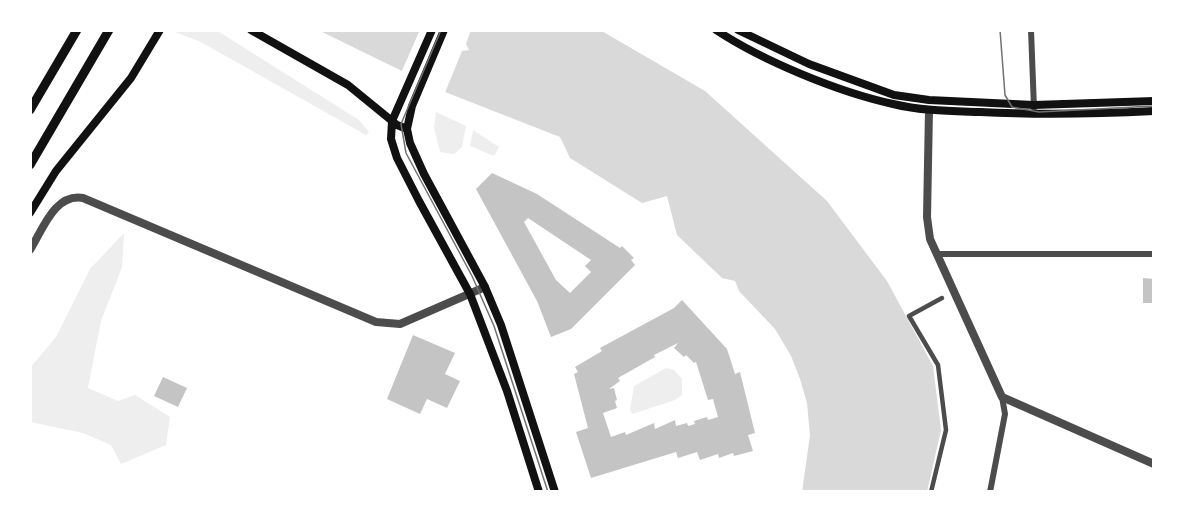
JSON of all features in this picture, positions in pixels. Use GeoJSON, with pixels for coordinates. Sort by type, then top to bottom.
{"type":"FeatureCollection","features":[{"type":"Feature","properties":{"kind":"main road"},"geometry":{"type":"LineString","coordinates":[[30,110],[77,30]]}},
{"type":"Feature","properties":{"kind":"main road"},"geometry":{"type":"LineString","coordinates":[[30,165],[109,30]]}},
{"type":"Feature","properties":{"kind":"main road"},"geometry":{"type":"LineString","coordinates":[[30,213],[56,171],[131,78],[160,30]]}},
{"type":"Feature","properties":{"kind":"main road"},"geometry":{"type":"LineString","coordinates":[[251,30],[348,85],[393,121],[407,129]]}},
{"type":"Feature","properties":{"kind":"main road"},"geometry":{"type":"LineString","coordinates":[[432,30],[400,102],[393,121],[391,139],[397,158],[470,294],[507,392],[539,492]]}},
{"type":"Feature","properties":{"kind":"main road"},"geometry":{"type":"LineString","coordinates":[[444,30],[412,106],[407,129],[424,174],[485,287],[504,335],[555,492]]}},
{"type":"Feature","properties":{"kind":"main road"},"geometry":{"type":"LineString","coordinates":[[716,30],[764,56],[824,82],[892,104],[1034,105],[1154,100]]}},
{"type":"Feature","properties":{"kind":"main road"},"geometry":{"type":"LineString","coordinates":[[738,30],[769,47],[854,82],[929,105],[1033,115],[1154,111]]}},
{"type":"Feature","properties":{"kind":"street"},"geometry":{"type":"LineString","coordinates":[[1031,30],[1033,115]]}},
{"type":"Feature","properties":{"kind":"street"},"geometry":{"type":"LineString","coordinates":[[929,105],[927,217],[930,239],[1002,398],[1005,414],[990,492]]}},
{"type":"Feature","properties":{"kind":"street"},"geometry":{"type":"LineString","coordinates":[[30,250],[60,201],[71,196],[83,198],[376,322],[400,324],[485,287]]}},
{"type":"Feature","properties":{"kind":"street"},"geometry":{"type":"LineString","coordinates":[[936,254],[1154,254]]}},
{"type":"Feature","properties":{"kind":"street"},"geometry":{"type":"LineString","coordinates":[[931,492],[946,430],[944,408],[938,365],[909,316],[942,298]]}},
{"type":"Feature","properties":{"kind":"street"},"geometry":{"type":"LineString","coordinates":[[1002,398],[1154,464]]}},
{"type":"Feature","properties":{"kind":"shaded area"},"geometry":{"type":"Polygon","coordinates":[[[177,30],[216,30],[359,120],[369,132],[366,135],[199,41],[175,32],[177,30]]]}},
{"type":"Feature","properties":{"kind":"shaded area"},"geometry":{"type":"Polygon","coordinates":[[[318,30],[600,30],[705,91],[827,201],[887,281],[933,366],[941,430],[927,492],[802,492],[810,435],[807,403],[791,356],[775,329],[739,291],[735,281],[722,278],[677,235],[667,196],[642,203],[570,158],[560,137],[445,92],[318,30]]]}},
{"type":"Feature","properties":{"kind":"shaded area"},"geometry":{"type":"Polygon","coordinates":[[[436,112],[466,126],[462,147],[454,154],[440,152],[434,128],[436,112]]]}},
{"type":"Feature","properties":{"kind":"shaded area"},"geometry":{"type":"Polygon","coordinates":[[[473,130],[499,147],[494,156],[470,146],[473,130]]]}},
{"type":"Feature","properties":{"kind":"shaded area"},"geometry":{"type":"Polygon","coordinates":[[[124,233],[122,267],[101,321],[88,388],[118,401],[135,395],[170,417],[166,445],[121,464],[111,445],[83,433],[30,422],[30,368],[56,337],[90,269],[124,233]]]}},
{"type":"Feature","properties":{"kind":"shaded area"},"geometry":{"type":"Polygon","coordinates":[[[666,368],[674,370],[682,379],[682,395],[675,400],[632,414],[630,410],[634,386],[666,368]]]}},
{"type":"Feature","properties":{"kind":"pier"},"geometry":{"type":"Polygon","coordinates":[[[416,30],[471,30],[466,44],[469,50],[462,51],[444,95],[401,73],[419,32],[416,30]]]}},
{"type":"Feature","properties":{"kind":"building"},"geometry":{"type":"Polygon","coordinates":[[[492,173],[537,194],[620,248],[622,246],[634,258],[631,260],[635,265],[571,329],[551,337],[537,301],[476,189],[492,173]],[[528,218],[524,222],[556,280],[570,293],[591,272],[585,266],[591,260],[528,218]]]}},
{"type":"Feature","properties":{"kind":"building"},"geometry":{"type":"Polygon","coordinates":[[[1143,278],[1154,279],[1154,303],[1143,303],[1143,278]]]}},
{"type":"Feature","properties":{"kind":"building"},"geometry":{"type":"Polygon","coordinates":[[[682,300],[727,349],[735,374],[740,372],[755,433],[748,435],[753,451],[734,456],[733,453],[719,458],[718,454],[700,460],[697,452],[678,458],[676,452],[591,478],[576,432],[588,428],[574,374],[578,372],[575,367],[602,351],[600,348],[674,308],[682,300]],[[678,343],[618,378],[620,381],[609,389],[614,388],[617,400],[615,401],[617,408],[603,413],[611,437],[625,432],[626,435],[654,423],[655,429],[675,420],[676,426],[687,423],[688,426],[695,424],[694,421],[707,417],[708,420],[718,417],[713,399],[708,400],[696,362],[694,363],[686,355],[684,357],[674,348],[678,343]]]}},
{"type":"Feature","properties":{"kind":"building"},"geometry":{"type":"Polygon","coordinates":[[[413,335],[455,353],[445,374],[460,381],[447,408],[427,399],[420,414],[387,399],[413,335]]]}},
{"type":"Feature","properties":{"kind":"building"},"geometry":{"type":"Polygon","coordinates":[[[163,377],[187,388],[178,407],[154,396],[163,377]]]}},
{"type":"Feature","properties":{"kind":"tram line"},"geometry":{"type":"LineString","coordinates":[[441,30],[401,124],[406,153],[472,276],[494,326],[548,492]]}},
{"type":"Feature","properties":{"kind":"tram line"},"geometry":{"type":"LineString","coordinates":[[1000,30],[1005,95],[1012,107],[1039,112],[1154,106]]}}]}
